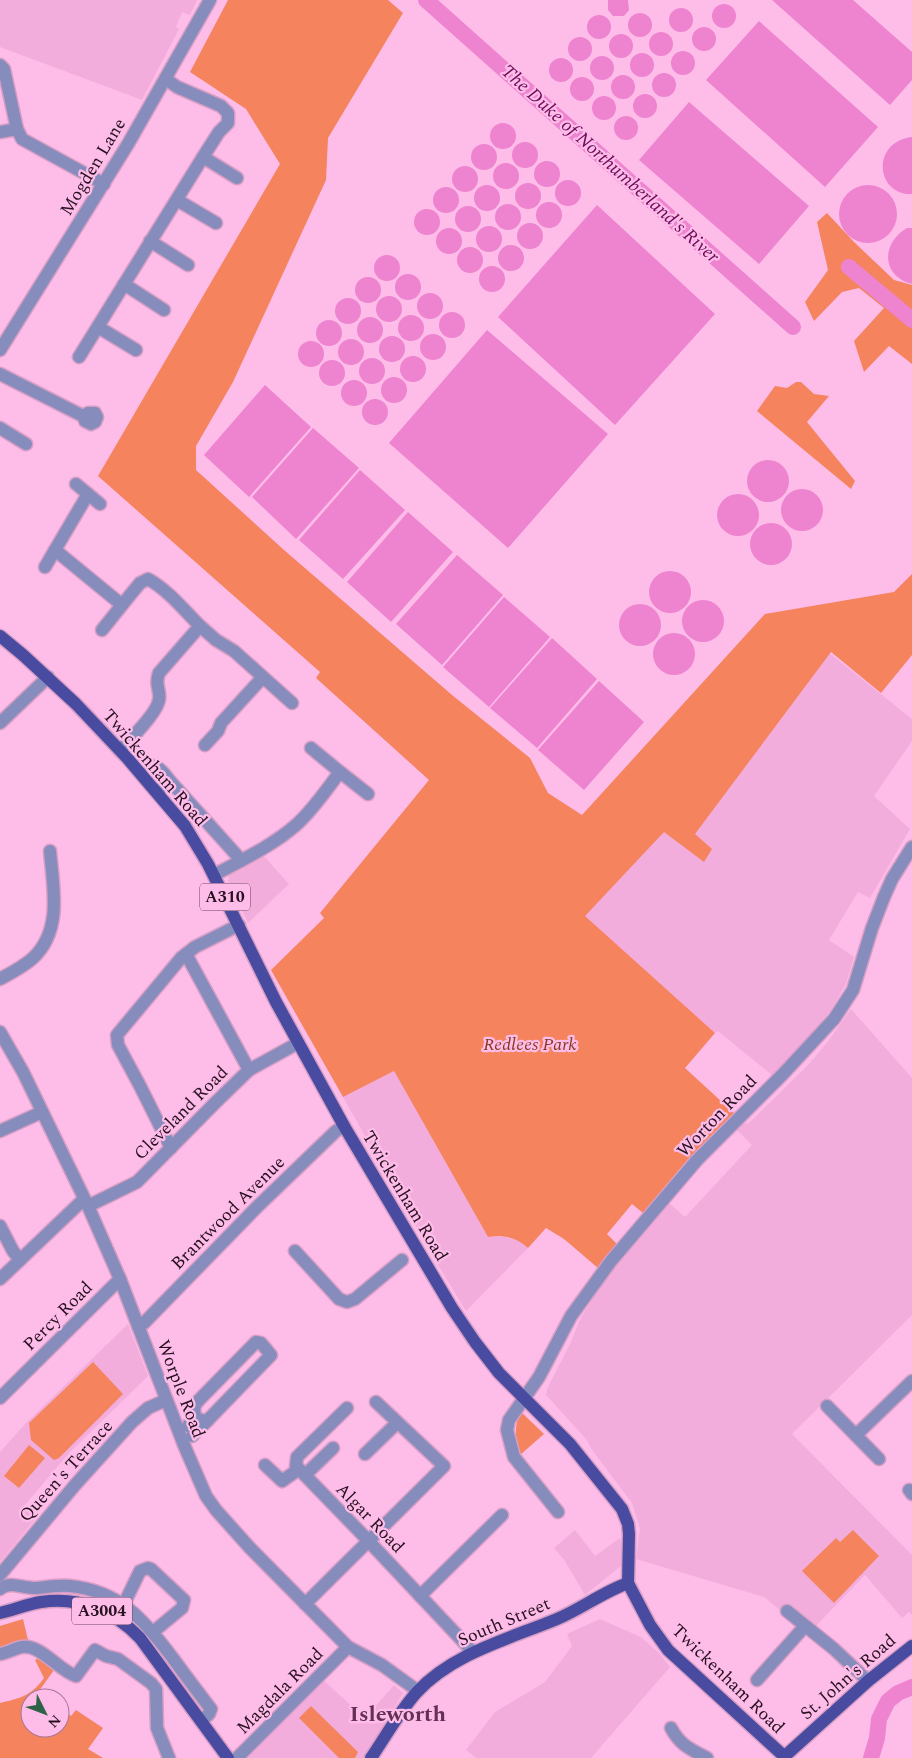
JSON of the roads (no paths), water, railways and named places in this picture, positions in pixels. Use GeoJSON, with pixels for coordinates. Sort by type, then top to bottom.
{"type":"FeatureCollection","features":[{"type":"Feature","properties":{"kind":"main road","name":"Twickenham Road"},"geometry":{"type":"LineString","coordinates":[[0,636],[76,704],[120,750],[193,836],[298,1043],[344,1126],[463,1326],[499,1372],[570,1444],[622,1509],[628,1524],[629,1534],[628,1583],[650,1625],[668,1650],[785,1757]]}},
{"type":"Feature","properties":{"kind":"main road","name":"South Street"},"geometry":{"type":"LineString","coordinates":[[372,1758],[405,1706],[444,1670],[473,1652],[557,1619],[616,1587],[628,1583]]}},
{"type":"Feature","properties":{"kind":"main road","name":"A3004"},"geometry":{"type":"LineString","coordinates":[[0,1613],[40,1602],[60,1600],[84,1604],[113,1616],[128,1626],[140,1638],[228,1758]]}},
{"type":"Feature","properties":{"kind":"main road","name":"St. John's Road"},"geometry":{"type":"LineString","coordinates":[[785,1757],[868,1680],[912,1646]]}},
{"type":"Feature","properties":{"kind":"street","name":"Mogden Lane"},"geometry":{"type":"LineString","coordinates":[[0,350],[104,184],[210,0]]}},
{"type":"Feature","properties":{"kind":"street"},"geometry":{"type":"LineString","coordinates":[[0,65],[4,69],[17,129],[22,139],[104,184]]}},
{"type":"Feature","properties":{"kind":"street"},"geometry":{"type":"LineString","coordinates":[[79,357],[203,157],[219,132],[228,123],[228,113],[222,106],[177,87],[166,79]]}},
{"type":"Feature","properties":{"kind":"street"},"geometry":{"type":"LineString","coordinates":[[0,132],[17,129]]}},
{"type":"Feature","properties":{"kind":"street"},"geometry":{"type":"LineString","coordinates":[[203,157],[237,178]]}},
{"type":"Feature","properties":{"kind":"street"},"geometry":{"type":"LineString","coordinates":[[177,200],[216,223]]}},
{"type":"Feature","properties":{"kind":"street"},"geometry":{"type":"LineString","coordinates":[[150,241],[188,265]]}},
{"type":"Feature","properties":{"kind":"street"},"geometry":{"type":"LineString","coordinates":[[124,284],[164,310]]}},
{"type":"Feature","properties":{"kind":"street"},"geometry":{"type":"LineString","coordinates":[[98,327],[136,350]]}},
{"type":"Feature","properties":{"kind":"street"},"geometry":{"type":"LineString","coordinates":[[0,374],[84,416]]}},
{"type":"Feature","properties":{"kind":"street"},"geometry":{"type":"LineString","coordinates":[[0,428],[26,444]]}},
{"type":"Feature","properties":{"kind":"street"},"geometry":{"type":"LineString","coordinates":[[76,484],[100,504]]}},
{"type":"Feature","properties":{"kind":"street"},"geometry":{"type":"LineString","coordinates":[[45,567],[88,494]]}},
{"type":"Feature","properties":{"kind":"street"},"geometry":{"type":"LineString","coordinates":[[55,550],[122,606]]}},
{"type":"Feature","properties":{"kind":"street"},"geometry":{"type":"LineString","coordinates":[[102,630],[140,583],[148,580],[176,602],[216,640],[234,651],[292,703]]}},
{"type":"Feature","properties":{"kind":"street"},"geometry":{"type":"LineString","coordinates":[[120,750],[139,730],[155,708],[159,699],[156,682],[159,673],[200,626]]}},
{"type":"Feature","properties":{"kind":"street"},"geometry":{"type":"LineString","coordinates":[[0,723],[48,677]]}},
{"type":"Feature","properties":{"kind":"street"},"geometry":{"type":"LineString","coordinates":[[205,745],[218,731],[221,723],[263,677]]}},
{"type":"Feature","properties":{"kind":"street"},"geometry":{"type":"LineString","coordinates":[[311,748],[368,794]]}},
{"type":"Feature","properties":{"kind":"street"},"geometry":{"type":"LineString","coordinates":[[150,766],[159,768],[241,860]]}},
{"type":"Feature","properties":{"kind":"street"},"geometry":{"type":"LineString","coordinates":[[214,875],[283,836],[310,811],[340,772]]}},
{"type":"Feature","properties":{"kind":"street"},"geometry":{"type":"LineString","coordinates":[[157,792],[170,781]]}},
{"type":"Feature","properties":{"kind":"street","name":"Worton Road"},"geometry":{"type":"LineString","coordinates":[[558,1512],[514,1457],[507,1430],[509,1420],[539,1377],[571,1316],[611,1261],[697,1160],[834,1020],[853,990],[872,928],[884,897],[912,847]]}},
{"type":"Feature","properties":{"kind":"street"},"geometry":{"type":"LineString","coordinates":[[0,979],[23,966],[34,957],[43,946],[49,934],[53,922],[55,903],[50,851]]}},
{"type":"Feature","properties":{"kind":"street"},"geometry":{"type":"LineString","coordinates":[[171,1148],[118,1045],[117,1035],[181,958],[195,947],[239,925]]}},
{"type":"Feature","properties":{"kind":"street"},"geometry":{"type":"LineString","coordinates":[[186,954],[249,1070]]}},
{"type":"Feature","properties":{"kind":"street","name":"Worple Road"},"geometry":{"type":"LineString","coordinates":[[0,1032],[23,1072],[86,1203],[120,1279],[166,1400],[193,1425],[206,1496],[216,1510],[348,1647],[386,1667],[418,1692]]}},
{"type":"Feature","properties":{"kind":"street","name":"Cleveland Road"},"geometry":{"type":"LineString","coordinates":[[0,1279],[86,1203],[137,1182],[249,1070],[298,1043]]}},
{"type":"Feature","properties":{"kind":"street"},"geometry":{"type":"LineString","coordinates":[[0,1131],[42,1112]]}},
{"type":"Feature","properties":{"kind":"street","name":"Brantwood Avenue"},"geometry":{"type":"LineString","coordinates":[[138,1326],[144,1323],[257,1207],[322,1144],[344,1126]]}},
{"type":"Feature","properties":{"kind":"street"},"geometry":{"type":"LineString","coordinates":[[0,1226],[20,1260]]}},
{"type":"Feature","properties":{"kind":"street"},"geometry":{"type":"LineString","coordinates":[[295,1251],[339,1300],[347,1302],[356,1299],[402,1260]]}},
{"type":"Feature","properties":{"kind":"street","name":"Percy Road"},"geometry":{"type":"LineString","coordinates":[[0,1398],[120,1279]]}},
{"type":"Feature","properties":{"kind":"street"},"geometry":{"type":"LineString","coordinates":[[256,1342],[261,1343],[271,1355],[193,1425],[193,1409],[200,1398],[256,1342]]}},
{"type":"Feature","properties":{"kind":"street"},"geometry":{"type":"LineString","coordinates":[[856,1434],[910,1388]]}},
{"type":"Feature","properties":{"kind":"street","name":"Queen's Terrace"},"geometry":{"type":"LineString","coordinates":[[4,1575],[74,1485],[132,1422],[148,1408],[166,1400]]}},
{"type":"Feature","properties":{"kind":"street"},"geometry":{"type":"LineString","coordinates":[[305,1604],[444,1466],[376,1402]]}},
{"type":"Feature","properties":{"kind":"street"},"geometry":{"type":"LineString","coordinates":[[827,1406],[879,1459]]}},
{"type":"Feature","properties":{"kind":"street"},"geometry":{"type":"LineString","coordinates":[[302,1472],[296,1466],[297,1457],[347,1408]]}},
{"type":"Feature","properties":{"kind":"street"},"geometry":{"type":"LineString","coordinates":[[365,1454],[397,1423]]}},
{"type":"Feature","properties":{"kind":"street"},"geometry":{"type":"LineString","coordinates":[[265,1464],[282,1481],[302,1472],[333,1448]]}},
{"type":"Feature","properties":{"kind":"street","name":"Algar Road"},"geometry":{"type":"LineString","coordinates":[[302,1472],[473,1652]]}},
{"type":"Feature","properties":{"kind":"street"},"geometry":{"type":"LineString","coordinates":[[420,1596],[502,1515]]}},
{"type":"Feature","properties":{"kind":"street"},"geometry":{"type":"LineString","coordinates":[[124,1604],[140,1571],[148,1568],[184,1600],[182,1608],[153,1632]]}},
{"type":"Feature","properties":{"kind":"street"},"geometry":{"type":"LineString","coordinates":[[0,1589],[9,1585],[17,1585],[27,1589],[69,1586],[95,1591],[124,1604],[138,1615],[153,1632],[211,1709],[202,1721]]}},
{"type":"Feature","properties":{"kind":"street"},"geometry":{"type":"LineString","coordinates":[[787,1611],[834,1649],[868,1680]]}},
{"type":"Feature","properties":{"kind":"street"},"geometry":{"type":"LineString","coordinates":[[757,1680],[805,1626]]}},
{"type":"Feature","properties":{"kind":"street"},"geometry":{"type":"LineString","coordinates":[[0,1654],[22,1647],[31,1647],[38,1650],[70,1674],[76,1676],[96,1650],[106,1656],[118,1659],[151,1683],[156,1689],[157,1728],[169,1758]]}},
{"type":"Feature","properties":{"kind":"street","name":"Magdala Road"},"geometry":{"type":"LineString","coordinates":[[237,1758],[348,1647]]}},
{"type":"Feature","properties":{"kind":"street"},"geometry":{"type":"LineString","coordinates":[[671,1728],[677,1739],[686,1747],[707,1758]]}},
{"type":"Feature","properties":{"kind":"waterway","name":"The Duke of Northumberland's River"},"geometry":{"type":"LineString","coordinates":[[426,0],[793,327]]}},
{"type":"Feature","properties":{"kind":"waterway","name":"The Duke of Northumberland's River"},"geometry":{"type":"LineString","coordinates":[[849,267],[912,320]]}},
{"type":"Feature","properties":{"kind":"waterway","name":"The Duke of Northumberland's River"},"geometry":{"type":"LineString","coordinates":[[871,1758],[877,1738],[879,1719],[888,1701],[898,1693],[912,1687]]}},
{"type":"Feature","properties":{"kind":"district","name":"Isleworth"},"geometry":{"type":"Point","coordinates":[398,1714]}},
{"type":"Feature","properties":{"kind":"park label","name":"Redlees Park"},"geometry":{"type":"Point","coordinates":[530,1044]}}]}
